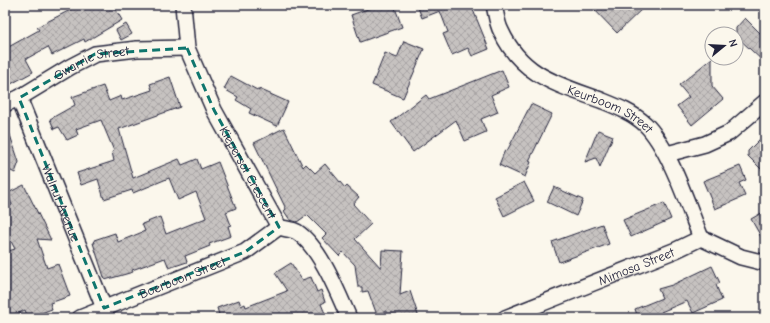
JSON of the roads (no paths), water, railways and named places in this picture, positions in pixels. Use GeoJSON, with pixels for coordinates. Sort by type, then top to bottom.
{"type":"FeatureCollection","features":[{"type":"Feature","properties":{"kind":"street","name":"Kiepersol Crescent"},"geometry":{"type":"LineString","coordinates":[[183,5],[186,48],[214,110],[279,227],[297,232],[310,246],[328,271],[349,318]]}},
{"type":"Feature","properties":{"kind":"street","name":"Keurboom Street"},"geometry":{"type":"LineString","coordinates":[[494,5],[500,30],[511,48],[528,68],[555,84],[623,109],[645,124],[666,154],[701,238]]}},
{"type":"Feature","properties":{"kind":"street","name":"Gwarrie Street"},"geometry":{"type":"LineString","coordinates":[[5,104],[19,98],[70,67],[95,54],[136,49],[186,48]]}},
{"type":"Feature","properties":{"kind":"street","name":"Walnut Avenue"},"geometry":{"type":"LineString","coordinates":[[19,98],[104,308]]}},
{"type":"Feature","properties":{"kind":"street"},"geometry":{"type":"LineString","coordinates":[[666,154],[705,144],[730,133],[765,102]]}},
{"type":"Feature","properties":{"kind":"street","name":"Boerboon Street"},"geometry":{"type":"LineString","coordinates":[[80,318],[245,252],[279,227]]}},
{"type":"Feature","properties":{"kind":"street"},"geometry":{"type":"LineString","coordinates":[[701,238],[741,257],[765,263]]}},
{"type":"Feature","properties":{"kind":"street","name":"Mimosa Street"},"geometry":{"type":"LineString","coordinates":[[505,318],[538,312],[701,238]]}}]}
